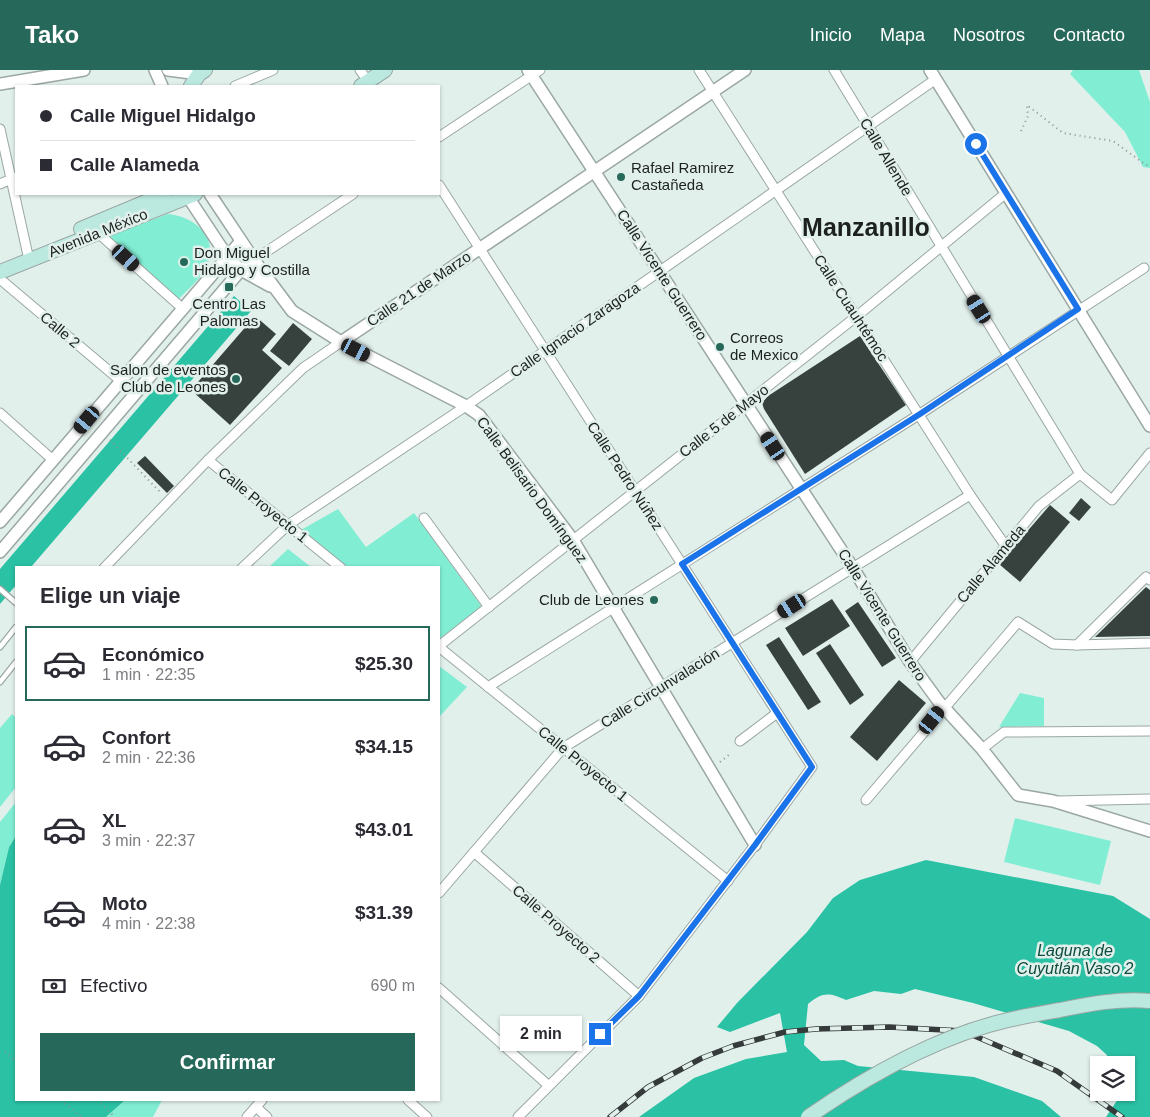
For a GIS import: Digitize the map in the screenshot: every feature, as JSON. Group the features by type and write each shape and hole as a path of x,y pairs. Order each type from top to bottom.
{"main road":[{"path":"365,81 385,70"},
{"path":"192,85 202,72"},
{"name":"Avenida México","path":"0,272 28,256 163,195"},
{"name":"Avenida México","path":"0,262 28,256 98,233 192,195"},
{"path":"808,1117 844,1092 934,1045 962,1034 1006,1020 1076,1007 1132,999 1150,1001"}],"street":[{"path":"0,84 45,73 84,70"},
{"path":"155,70 162,85"},
{"path":"168,70 202,72"},
{"path":"236,85 274,70"},
{"name":"Calle Cuauhtémoc","path":"699,70 970,495 1005,545"},
{"name":"Calle 21 de Marzo","path":"106,566 208,460 303,368 745,70"},
{"name":"Calle Allende","path":"834,70 1080,474 1112,500 1150,453"},
{"path":"440,136 533,72"},
{"name":"Calle Vicente Guerrero","path":"533,72 594,171 853,568 910,662 943,707 982,748 1018,795 1053,801 1150,831"},
{"path":"933,75 1150,426"},
{"name":"Calle Ignacio Zaragoza","path":"244,566 288,525 466,406 868,127 933,75"},
{"path":"0,129 13,179 0,184"},
{"name":"Calle Pedro Núñez","path":"440,187 812,767 755,845"},
{"name":"Calle 5 de Mayo","path":"440,646 746,404 1006,194"},
{"path":"16,195 28,256"},
{"path":"192,195 227,256 241,270 274,288"},
{"name":"Calle Belisario Domínguez","path":"211,195 240,241 292,311 341,342 466,406 479,415 573,540 755,845"},
{"path":"0,552 241,270 352,195"},
{"path":"98,233 182,308"},
{"path":"0,522 240,241"},
{"path":"488,687 920,414 1078,309 1144,268"},
{"name":"Calle 2","path":"0,279 121,381"},
{"path":"0,413 53,460"},
{"name":"Calle Proyecto 1","path":"208,460 338,566"},
{"name":"Calle Alameda","path":"910,662 1039,506 1080,474"},
{"name":"Calle Circunvalación","path":"440,892 564,748 970,495"},
{"path":"19,500 32,515"},
{"path":"424,518 489,607"},
{"path":"1077,645 1146,577 1150,580"},
{"path":"866,800 943,707 1018,622 1053,644 1150,643"},
{"name":"Calle Proyecto 1","path":"440,648 728,881"},
{"path":"740,741 777,713"},
{"path":"982,748 1004,732 1150,731"},
{"path":"1053,801 1150,799"},
{"path":"518,1117 639,996 755,845"},
{"name":"Calle Proyecto 2","path":"474,852 639,996"},
{"path":"440,989 548,1085"},
{"path":"409,1101 427,1117"},
{"path":"247,1117 259,1104 267,1117"}],"lane":[{"path":"0,589 14,601"},
{"path":"0,646 15,627"},
{"path":"0,682 15,663"}],"path":[{"path":"1021,131 1028,116 1027,105 1063,133 1113,140 1146,165 1150,165"},
{"path":"108,438 169,501"},
{"path":"710,769 730,754"},
{"path":"5,1052 15,1060"},
{"path":"62,1101 81,1117"},
{"path":"98,1101 115,1117"}],"shaded area":[{"path":"1073,70 1139,70 1150,102 1150,168 1143,167 1125,132 1070,74"},
{"path":"168,214 194,223 206,236 209,244 210,253 206,268 179,299 109,236"},
{"path":"338,509 366,547 414,513 482,607 440,638 440,566 344,566 301,530"},
{"path":"288,549 310,566 270,566"},
{"path":"440,667 467,687 440,716"},
{"path":"1020,693 1044,698 1044,726 999,727"},
{"path":"12,714 15,717 15,788 0,807 0,728"},
{"path":"15,803 15,838 9,847 0,885 0,822"},
{"path":"1015,818 1111,841 1100,885 1004,862"},
{"path":"124,1101 161,1101 153,1117 106,1117"}],"water":[{"path":"234,296 251,311 32,566 15,566 15,586 0,604 0,569"},
{"path":"15,838 15,1101 124,1101 106,1117 0,1117 0,885 9,847"},
{"name":"Laguna de Cuyutlán Vaso 2","path":"926,860 1113,896 1150,919 1150,1117 1106,1117 1117,1101 1135,1101 1135,1056 1107,1056 1097,1046 1069,1031 973,1003 915,989 901,994 874,991 846,1000 826,994 817,997 808,1004 804,1045 821,1061 844,1060 858,1066 974,1077 1042,1101 1061,1117 639,1117 694,1078 746,1059 787,1052 780,1013 730,1032 717,1027 737,1003 807,932 833,898 860,880"}],"building":[{"name":"Salon de eventos Club de Leones","path":"255,316 276,334 262,350 282,368 230,425 191,390"},
{"path":"293,323 312,339 289,366 270,351"},
{"path":"860,336 906,405 805,474 762,403 768,396"},
{"path":"145,456 174,486 167,493 137,463"},
{"path":"1081,498 1091,507 1079,521 1069,513"},
{"path":"1050,505 1070,522 1020,582 999,564"},
{"path":"1146,587 1150,590 1150,636 1095,637"},
{"path":"832,599 850,626 803,656 785,628"},
{"path":"858,602 896,658 882,667 845,611"},
{"path":"779,637 821,702 808,710 766,645"},
{"path":"830,644 864,695 850,705 816,653"},
{"path":"899,680 926,703 877,761 850,737"}],"railway":[{"path":"610,1117 648,1087 702,1058 733,1046 785,1032 816,1029 889,1027 963,1031 1057,1071 1122,1117"}],"place":[{"name":"Rafael Ramirez Castañeda","path":"621,177"},
{"name":"Don Miguel Hidalgo y Costilla","path":"184,262"},
{"name":"Centro Las Palomas","path":"229,287"},
{"name":"Correos de Mexico","path":"720,347"},
{"name":"Salon de eventos Club de Leones","path":"236,379"},
{"name":"Club de Leones","path":"654,600"}],"district":[{"name":"Manzanillo","path":"866,227"}],"route":[{"path":"600,1034 639,996 755,845 812,767 682,564 920,414 1078,309 976,144"}]}
